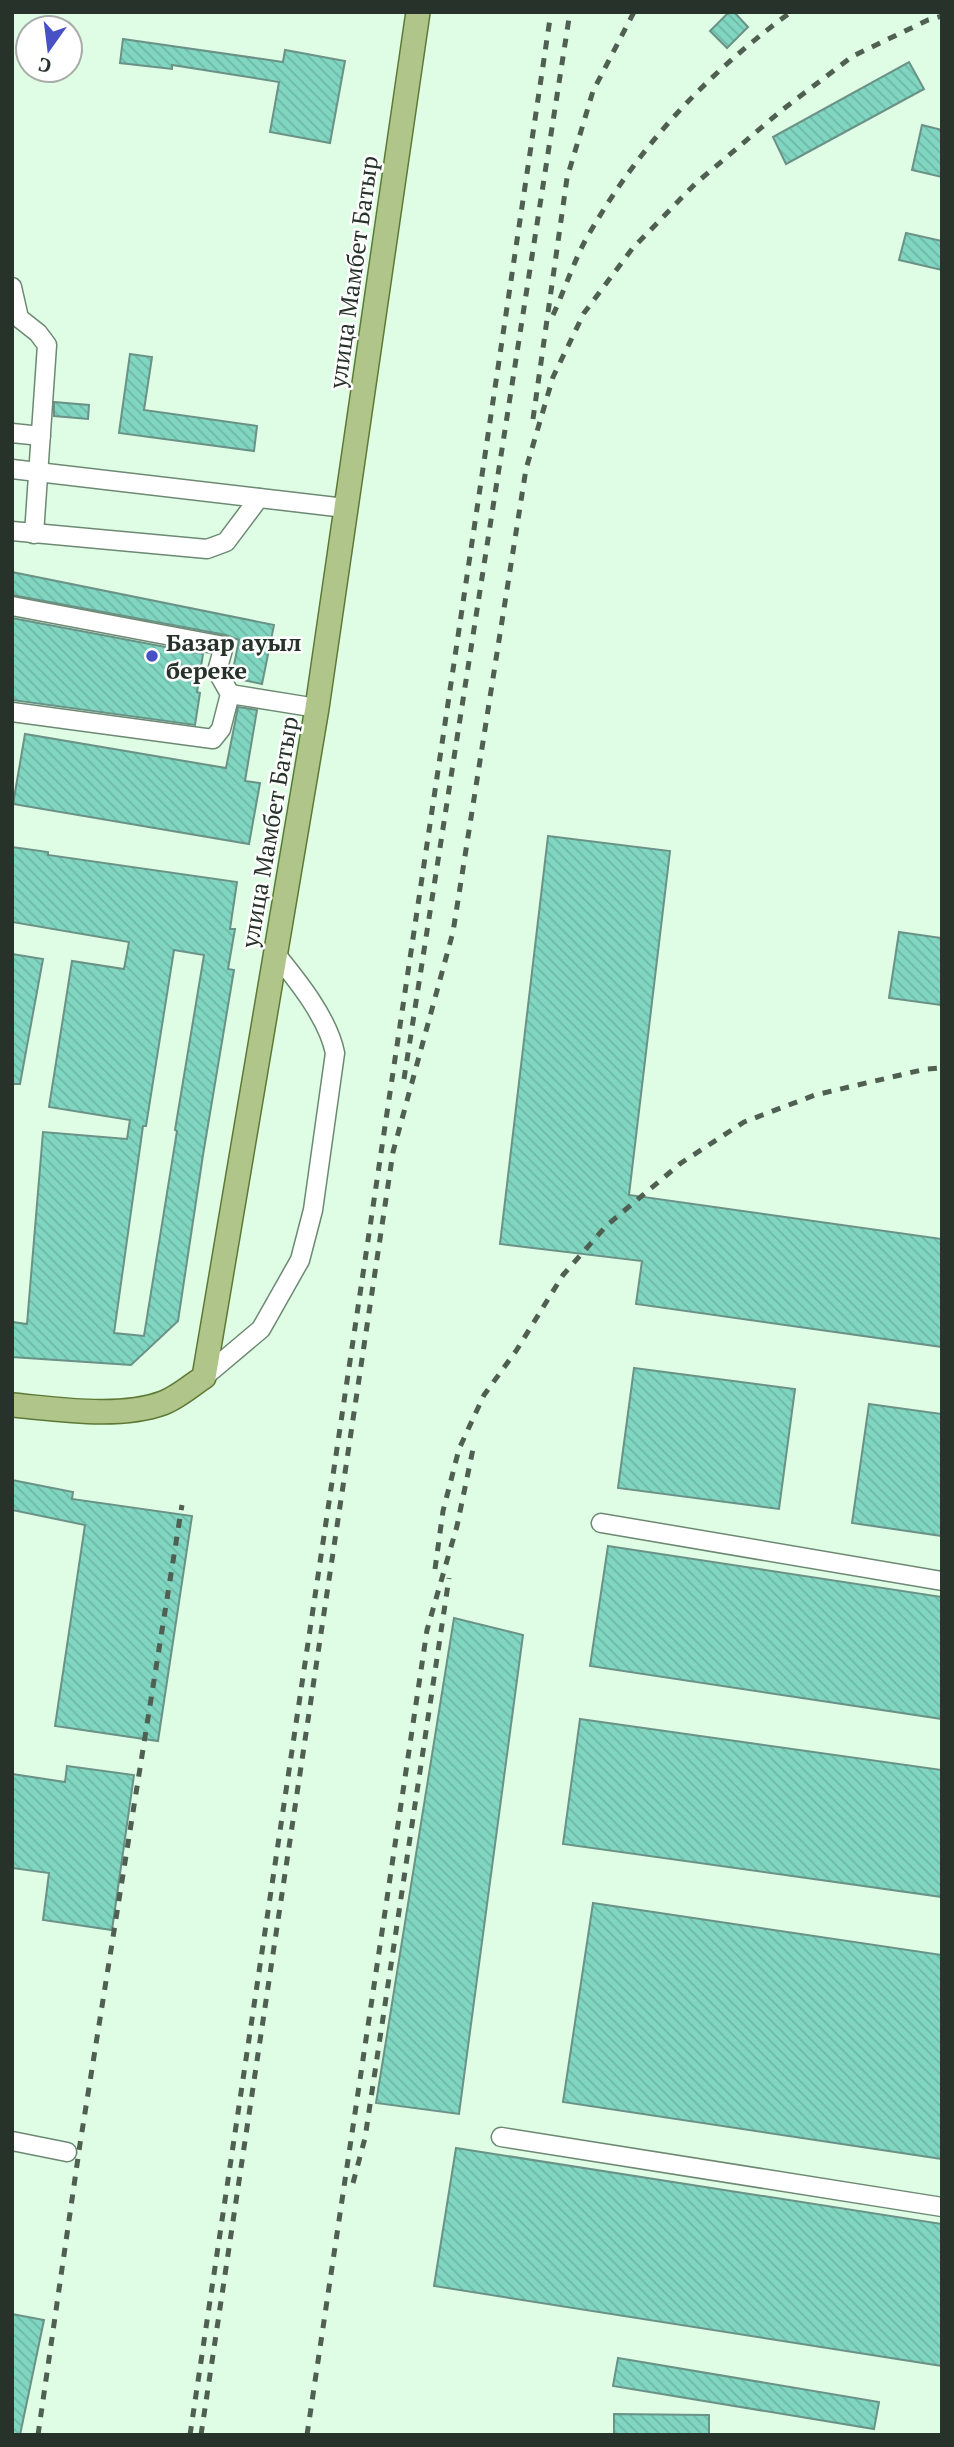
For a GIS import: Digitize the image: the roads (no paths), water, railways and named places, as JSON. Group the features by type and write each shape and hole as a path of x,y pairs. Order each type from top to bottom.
{"main road":[{"name":"улица Мамбет Батыр","path":"204,1377 317,708 418,12"},
{"path":"12,1405 127,1410 164,1403 204,1377"}],"street":[{"path":"12,287 19,318 38,333 47,345 34,534"},
{"path":"12,433 41,436"},
{"path":"12,469 345,508"},
{"path":"12,531 207,549 226,542 259,498"},
{"path":"12,606 224,646 217,671 230,694 221,729 212,739 12,712"},
{"path":"230,694 317,708"},
{"path":"204,1377 261,1329 300,1260 313,1210 335,1053 328,1030 297,981 275,953"},
{"path":"601,1523 942,1581"},
{"path":"501,2137 942,2207"},
{"path":"12,2141 67,2152"}],"railway":[{"path":"190,2435 551,12"},
{"path":"404,1079 570,12"},
{"path":"533,419 567,178 593,91 634,12"},
{"path":"553,315 585,241 605,207 650,144 675,115 730,61 791,12"},
{"path":"201,2435 393,1152 453,932 526,469 553,377 584,313 632,249 695,184 782,110 853,56 942,16"},
{"path":"435,1569 443,1511 459,1449 484,1395 516,1351 563,1275 606,1226 681,1163 744,1122 815,1095 926,1069 942,1068"},
{"path":"307,2435 427,1630 457,1526 473,1449"},
{"path":"38,2435 80,2144 182,1505"},
{"path":"353,2183 365,2138 449,1578"}],"place":[{"name":"Базар ауыл береке","path":"152,656"}]}
